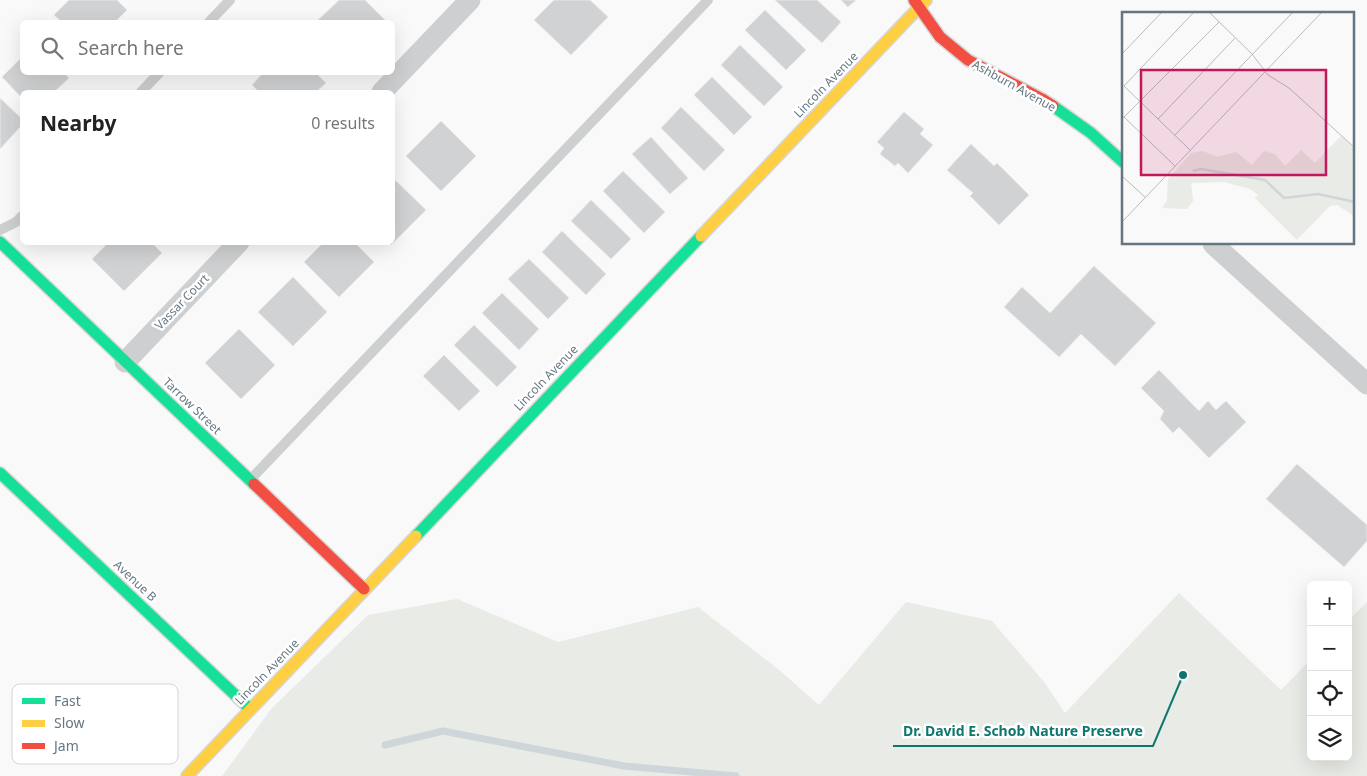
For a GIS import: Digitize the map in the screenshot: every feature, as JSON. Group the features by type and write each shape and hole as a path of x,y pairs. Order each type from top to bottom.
{"street":[{"path":"384,90 470,0"},
{"name":"Ashburn Avenue","path":"920,2 940,37 968,60 1042,99 1091,132 1122,161"},
{"name":"Lincoln Avenue","path":"187,776 920,2"},
{"name":"Tarrow Street","path":"0,242 364,589"},
{"name":"Vassar Court","path":"125,362 236,245"},
{"path":"1214,245 1367,384"},
{"name":"Avenue B","path":"0,473 250,709"}],"lane":[{"path":"210,20 230,0"},
{"path":"250,480 708,0"},
{"path":"143,90 157,75"},
{"path":"0,230 20,218"}],"shaded area":[{"path":"1179,593 1281,690 1307,663 1307,761 1352,761 1352,617 1367,602 1367,776 222,776 272,708 368,615 457,599 558,642 698,607 778,669 819,705 906,602 992,621 1045,683 1065,713"}],"building":[{"path":"69,0 117,0 127,10 117,20 60,20 54,15"},
{"path":"339,0 365,0 385,20 318,20"},
{"path":"554,0 590,0 608,17 571,55 534,20"},
{"path":"775,0 817,0 841,22 822,43"},
{"path":"841,0 856,0 848,7"},
{"path":"765,10 806,50 786,70 745,30"},
{"path":"740,45 783,87 764,106 721,65"},
{"path":"20,59 20,75 66,75 69,78 56,90 20,90 20,96 2,77"},
{"path":"261,75 318,75 326,83 318,90 257,90 252,85"},
{"path":"712,77 752,117 734,135 694,95"},
{"path":"0,98 20,117 20,127 0,149"},
{"path":"681,107 725,150 704,171 661,128"},
{"path":"904,112 924,129 920,134 933,145 908,173 898,163 895,166 880,154 884,148 877,142"},
{"path":"441,121 476,156 441,191 406,156"},
{"path":"651,137 688,178 670,194 632,154"},
{"path":"971,144 994,166 997,163 1029,195 999,225 970,196 973,193 947,170"},
{"path":"623,171 665,212 644,233 603,191"},
{"path":"395,180 426,210 395,241"},
{"path":"591,200 631,239 611,259 571,221"},
{"path":"562,231 606,274 586,295 542,252"},
{"path":"106,245 154,245 162,253 124,291 92,259"},
{"path":"321,245 357,245 374,262 339,297 304,262"},
{"path":"529,259 569,298 548,319 508,279"},
{"path":"1094,266 1156,323 1115,366 1081,334 1059,357 1004,307 1022,287 1050,313"},
{"path":"293,277 327,312 293,346 258,312"},
{"path":"502,293 539,329 519,350 482,313"},
{"path":"474,325 517,367 497,387 454,345"},
{"path":"239,329 275,365 241,399 205,363"},
{"path":"444,355 480,391 459,411 423,376"},
{"path":"1159,370 1199,411 1208,401 1216,410 1226,401 1246,422 1209,458 1179,427 1173,433 1160,419 1164,411 1141,388"},
{"path":"1297,464 1367,525 1367,541 1344,567 1266,499"}],"waterway":[{"path":"385,745 443,731 624,766 736,776"}],"traffic: fast":[{"path":"1053,106 1091,133 1122,161"},
{"path":"416,536 701,236"},
{"path":"0,242 254,484"},
{"path":"0,473 250,709"}],"traffic: slow":[{"path":"701,236 926,0"},
{"path":"187,776 416,536"}],"traffic: jam":[{"path":"914,0 940,37 968,60 1053,106"},
{"path":"254,484 364,589"}],"place":[{"name":"Dr. David E. Schob Nature Preserve","path":"1183,675"}]}
